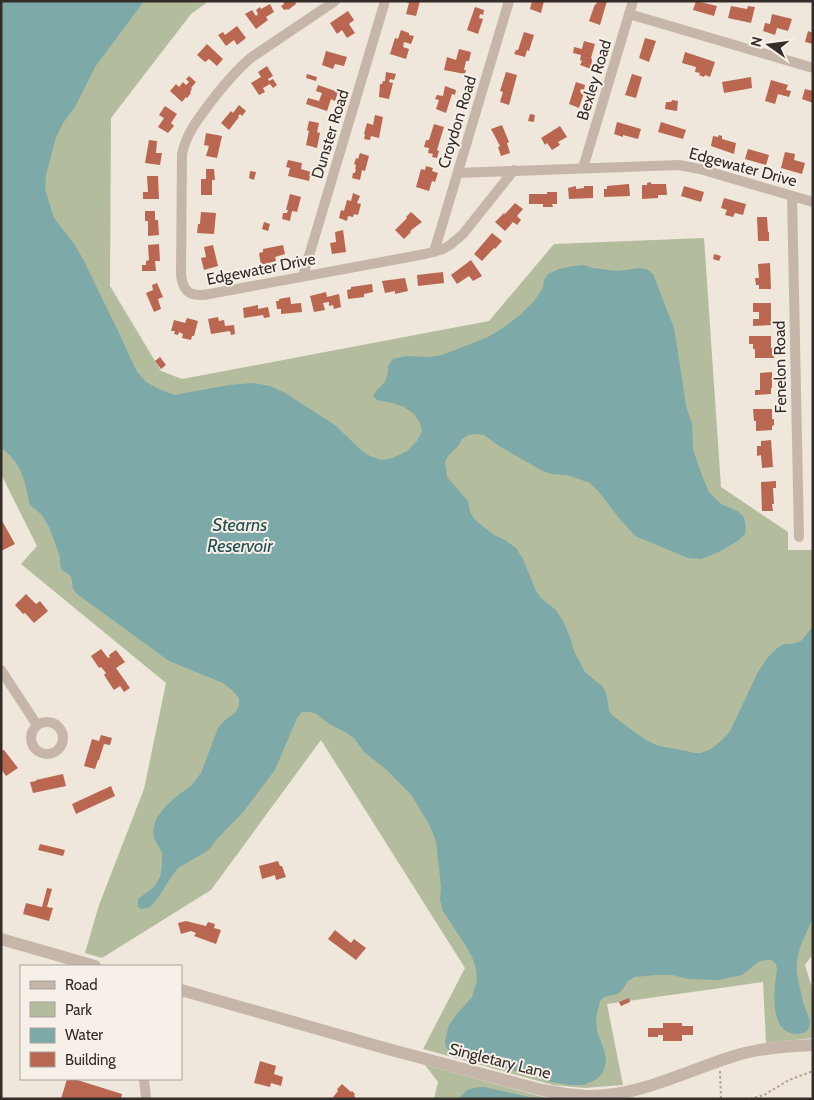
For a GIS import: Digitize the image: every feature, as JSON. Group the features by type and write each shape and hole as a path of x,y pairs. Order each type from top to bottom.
{"street":[{"name":"Edgewater Drive","path":"335,1 243,64 226,82 193,127 186,140 182,154 181,276 187,291 204,295 434,252 450,245 463,234 514,170"},
{"name":"Dunster Road","path":"303,276 385,1"},
{"name":"Croydon Road","path":"434,252 509,1"},
{"name":"Bexley Road","path":"583,168 633,1"},
{"path":"629,14 813,68"},
{"name":"Edgewater Drive","path":"458,173 679,164 813,202"},
{"name":"Fenelon Road","path":"792,196 799,537"},
{"path":"1,670 37,725"},
{"path":"1,939 92,965"},
{"name":"Singletary Lane","path":"182,990 398,1052 542,1090 588,1096 633,1090 734,1056 760,1050 813,1045"},
{"path":"144,1080 146,1099"}],"path":[{"path":"720,1061 721,1099"},
{"path":"750,1099 764,1095 789,1080 813,1071"}],"green space":[{"name":"Stearns Reservoir","path":"1,1 209,1 191,14 111,118 110,286 161,371 182,379 489,321 554,244 704,238 721,487 788,532 788,550 813,550 813,954 805,965 813,991 813,1038 766,1043 763,982 607,1004 623,1085 585,1088 553,1085 423,1049 465,968 321,740 211,890 102,958 85,953 99,905 144,789 166,683 21,564 37,546 1,474"},
{"path":"425,1065 550,1099 434,1099 438,1082"}],"water":[{"name":"Stearns Reservoir","path":"1,1 144,1 95,67 75,107 63,123 56,137 46,175 45,189 54,218 75,245 84,261 136,370 146,382 159,389 174,395 229,385 254,383 270,386 285,393 335,425 362,451 370,456 381,460 393,458 407,451 417,441 422,431 420,423 414,414 404,407 377,400 373,396 385,382 388,366 393,359 406,356 430,357 442,355 488,337 520,315 534,301 543,288 544,280 548,274 559,269 584,265 618,271 639,268 647,269 653,274 674,328 686,406 692,424 693,450 709,492 721,504 737,511 743,516 746,526 745,534 739,540 701,559 688,558 635,536 590,483 567,475 551,474 541,470 499,446 484,435 469,435 462,439 445,462 447,477 468,501 470,512 475,520 494,535 516,548 523,559 536,591 541,598 556,610 563,621 574,651 585,672 603,687 607,696 609,711 646,740 659,746 694,753 701,753 711,749 730,731 758,672 768,657 784,644 801,641 813,626 813,917 802,944 797,965 797,975 803,1002 810,1021 806,1032 797,1034 788,1032 781,1027 777,1018 774,998 776,964 771,960 766,960 758,962 742,975 718,980 689,979 672,975 635,977 628,981 618,994 604,997 600,1001 596,1018 597,1031 605,1053 606,1062 603,1072 597,1079 584,1085 552,1082 454,1055 447,1049 445,1043 446,1036 449,1025 472,997 477,981 476,969 466,946 443,911 440,900 441,886 436,842 430,826 412,796 388,771 363,751 354,738 315,713 302,712 297,718 275,770 244,811 209,850 178,868 150,907 142,909 138,907 138,899 154,887 160,877 162,853 154,838 153,830 156,819 164,808 191,786 201,773 218,728 235,713 239,706 239,698 223,683 169,661 77,594 73,589 70,575 62,570 60,557 49,527 42,515 30,505 22,473 14,460 1,448"},
{"path":"484,1087 539,1099 459,1099 470,1089"}],"building":[{"path":"283,1 295,1 296,4 288,10 284,10 281,6 284,4"},
{"path":"403,1 420,1 416,16 406,14 409,3"},
{"path":"532,1 544,1 541,13 530,9"},
{"path":"597,1 607,1 600,25 589,21"},
{"path":"696,1 717,6 714,16 693,10"},
{"path":"270,4 274,12 266,17 268,20 256,29 245,14 252,10 256,16 258,14 256,10"},
{"path":"731,6 747,9 748,6 755,7 751,23 728,18"},
{"path":"475,7 484,10 483,15 480,14 479,18 483,19 478,34 467,30"},
{"path":"348,11 354,20 349,24 355,33 347,38 342,30 337,34 330,23"},
{"path":"772,14 792,19 788,31 777,28 775,35 763,31 765,23 770,24"},
{"path":"237,26 246,38 237,45 234,40 226,46 218,35 223,32 225,35"},
{"path":"401,30 414,36 411,44 404,42 403,47 409,49 406,59 390,54 395,38 398,39"},
{"path":"808,31 813,33 813,44 805,42"},
{"path":"524,32 534,35 525,57 514,54 518,50"},
{"path":"645,38 656,41 649,62 639,58"},
{"path":"584,41 595,44 591,58 591,69 580,65 582,61 580,60 581,55 573,53 574,47 582,49"},
{"path":"207,44 223,59 217,66 209,59 205,62 197,55"},
{"path":"459,49 471,52 469,61 466,61 465,74 444,70 447,57 456,60"},
{"path":"326,51 347,57 344,66 335,64 333,69 322,65"},
{"path":"685,52 715,62 710,77 699,75 700,73 695,72 696,67 682,63"},
{"path":"267,66 273,76 268,79 269,81 273,79 277,85 273,88 270,84 263,88 265,92 259,95 251,83 261,77 258,72"},
{"path":"386,72 396,74 394,80 390,79 389,82 393,83 389,99 379,97 380,84 385,81"},
{"path":"506,72 517,75 509,105 500,102 503,92 500,91"},
{"path":"307,74 317,77 316,81 306,78"},
{"path":"632,74 642,77 636,98 625,95"},
{"path":"189,76 196,82 191,88 191,93 182,102 170,91 176,84 179,87 183,82 186,85 189,82 186,79"},
{"path":"751,77 752,88 724,93 722,82"},
{"path":"771,80 788,85 786,90 791,91 789,97 778,94 775,104 765,101"},
{"path":"576,82 585,85 584,90 581,89 580,92 584,93 579,108 569,104"},
{"path":"318,85 338,92 335,101 331,99 327,111 306,104 308,98 319,101 322,93 316,91"},
{"path":"445,86 456,90 455,95 452,94 446,113 436,109 439,100 435,99 437,95 443,96"},
{"path":"805,89 813,91 813,103 802,99"},
{"path":"672,100 678,101 677,111 665,109 666,102 671,102"},
{"path":"239,105 246,111 242,116 240,114 238,116 229,130 221,123"},
{"path":"165,106 177,114 171,123 174,126 168,133 158,127 164,118 159,115"},
{"path":"530,114 535,115 534,122 528,121"},
{"path":"375,115 383,117 379,138 371,136 370,140 364,139 367,123 373,125"},
{"path":"309,121 319,123 317,132 320,133 317,148 306,145"},
{"path":"617,122 641,129 638,139 614,134"},
{"path":"661,122 686,130 683,139 658,132"},
{"path":"434,124 444,127 437,150 439,151 437,158 432,157 433,154 428,153 429,148 424,147 426,140 429,140"},
{"path":"502,125 509,142 507,143 510,153 501,156 498,147 500,146 491,129"},
{"path":"560,126 567,137 558,142 560,145 552,150 547,143 545,145 541,138"},
{"path":"206,133 222,136 217,158 206,156 209,146 204,145"},
{"path":"719,135 722,136 722,139 736,143 734,154 711,146 713,136 718,137"},
{"path":"149,140 157,141 156,153 162,153 160,165 145,163"},
{"path":"748,149 769,155 766,165 745,159"},
{"path":"785,152 795,154 794,160 805,163 802,174 781,168"},
{"path":"360,153 369,156 365,171 362,170 360,180 352,178 356,169 354,164"},
{"path":"288,160 302,163 301,169 311,172 309,181 288,176 290,168 286,167"},
{"path":"426,166 433,168 432,171 438,173 435,182 432,181 429,191 416,187 421,169 425,170"},
{"path":"206,169 214,169 215,180 212,180 212,195 201,195 201,179 206,179"},
{"path":"250,171 256,172 254,180 249,178"},
{"path":"147,176 158,176 159,199 143,199 143,192 148,192"},
{"path":"651,182 651,184 666,184 667,195 658,195 658,198 642,199 642,185 647,185 647,183"},
{"path":"629,184 630,196 604,197 604,189 607,189 607,186"},
{"path":"576,186 576,189 584,188 584,186 593,186 593,198 569,199 568,188"},
{"path":"684,186 704,192 701,202 681,196"},
{"path":"547,192 557,192 557,204 552,204 553,207 543,207 543,204 529,204 529,194 547,194"},
{"path":"353,193 360,196 357,203 361,204 358,215 348,216 347,221 339,218 341,210 344,211 347,200 351,201"},
{"path":"290,194 301,197 297,212 292,211 290,221 282,219 283,213 287,213 288,210 286,210"},
{"path":"724,198 746,204 743,215 735,213 733,217 725,215 727,210 721,208"},
{"path":"515,203 523,209 517,216 521,220 517,225 513,222 505,231 495,222"},
{"path":"145,211 155,211 159,235 148,236 148,221 145,221"},
{"path":"201,212 216,213 214,234 197,233"},
{"path":"411,212 422,222 410,231 404,239 395,230"},
{"path":"757,217 767,217 769,241 758,241"},
{"path":"264,222 270,224 268,231 262,229"},
{"path":"343,230 346,252 332,254 330,243 336,242 335,232"},
{"path":"492,233 502,241 482,261 474,254"},
{"path":"159,244 160,261 155,261 156,271 142,271 142,265 146,265 146,261 149,260 148,245"},
{"path":"213,245 218,266 204,270 201,258 206,257 204,247"},
{"path":"283,245 285,254 275,257 276,261 261,265 259,253 263,252 263,249"},
{"path":"714,254 721,256 719,261 713,259"},
{"path":"471,260 482,276 473,281 469,276 457,284 451,275"},
{"path":"770,263 771,289 759,289 755,278 759,278 758,264"},
{"path":"443,272 444,283 418,286 417,275"},
{"path":"405,278 408,291 395,294 395,291 385,293 382,281"},
{"path":"157,283 163,297 158,299 161,309 154,312 146,293 153,290 152,285"},
{"path":"372,284 373,292 364,294 364,297 348,299 347,290 351,289 351,287"},
{"path":"326,292 327,297 339,294 341,307 334,309 333,305 329,306 329,302 323,303 325,310 314,312 310,296"},
{"path":"290,297 291,304 301,303 302,312 281,314 281,309 277,309 276,301"},
{"path":"753,303 771,303 771,325 753,326 753,319 759,319 759,312 753,312"},
{"path":"258,305 258,309 268,307 270,317 264,318 263,315 244,318 243,308"},
{"path":"218,317 219,321 224,320 225,326 234,325 235,334 231,335 230,331 211,334 208,319"},
{"path":"187,318 198,321 191,340 182,338 183,334 179,332 178,335 174,334 175,331 171,331 174,320 185,323"},
{"path":"749,336 771,336 771,348 774,348 774,358 755,358 755,349 753,349 753,344 749,344"},
{"path":"160,357 166,365 161,369 155,361"},
{"path":"772,372 771,394 755,395 755,390 760,390 760,373"},
{"path":"753,409 772,409 774,425 772,430 756,431"},
{"path":"771,440 773,467 762,468 761,455 757,456 757,446 761,446 761,441"},
{"path":"776,481 776,488 773,488 773,511 762,511 761,482"},
{"path":"1,519 15,544 1,551"},
{"path":"26,594 36,604 40,601 48,611 34,623 15,605"},
{"path":"101,649 108,658 116,650 125,662 116,668 130,688 124,692 120,686 114,690 104,675 106,673 101,667 99,668 91,656"},
{"path":"101,735 112,738 110,745 104,744 95,769 84,766 92,739 99,741"},
{"path":"4,750 18,768 6,776 1,769 1,751"},
{"path":"63,774 66,786 33,793 30,782"},
{"path":"111,786 115,796 76,814 72,804"},
{"path":"40,844 65,850 63,856 38,850"},
{"path":"278,861 286,877 276,880 275,875 262,879 259,866"},
{"path":"47,888 52,889 47,907 53,908 49,921 23,914 26,903 42,907"},
{"path":"186,921 206,926 208,922 215,924 214,928 221,930 216,944 194,936 196,933 191,931 181,934 178,923"},
{"path":"335,930 351,943 354,939 366,948 356,960 328,939"},
{"path":"629,998 630,1002 621,1006 619,1002"},
{"path":"663,1023 682,1023 682,1026 693,1026 693,1035 682,1035 682,1041 663,1041 663,1035 648,1037 648,1028 663,1028"},
{"path":"260,1061 276,1066 274,1074 283,1077 281,1086 271,1083 270,1087 254,1083"},
{"path":"67,1080 77,1080 122,1094 121,1099 61,1099"},
{"path":"342,1084 355,1094 354,1096 357,1099 335,1099 333,1097"}]}
